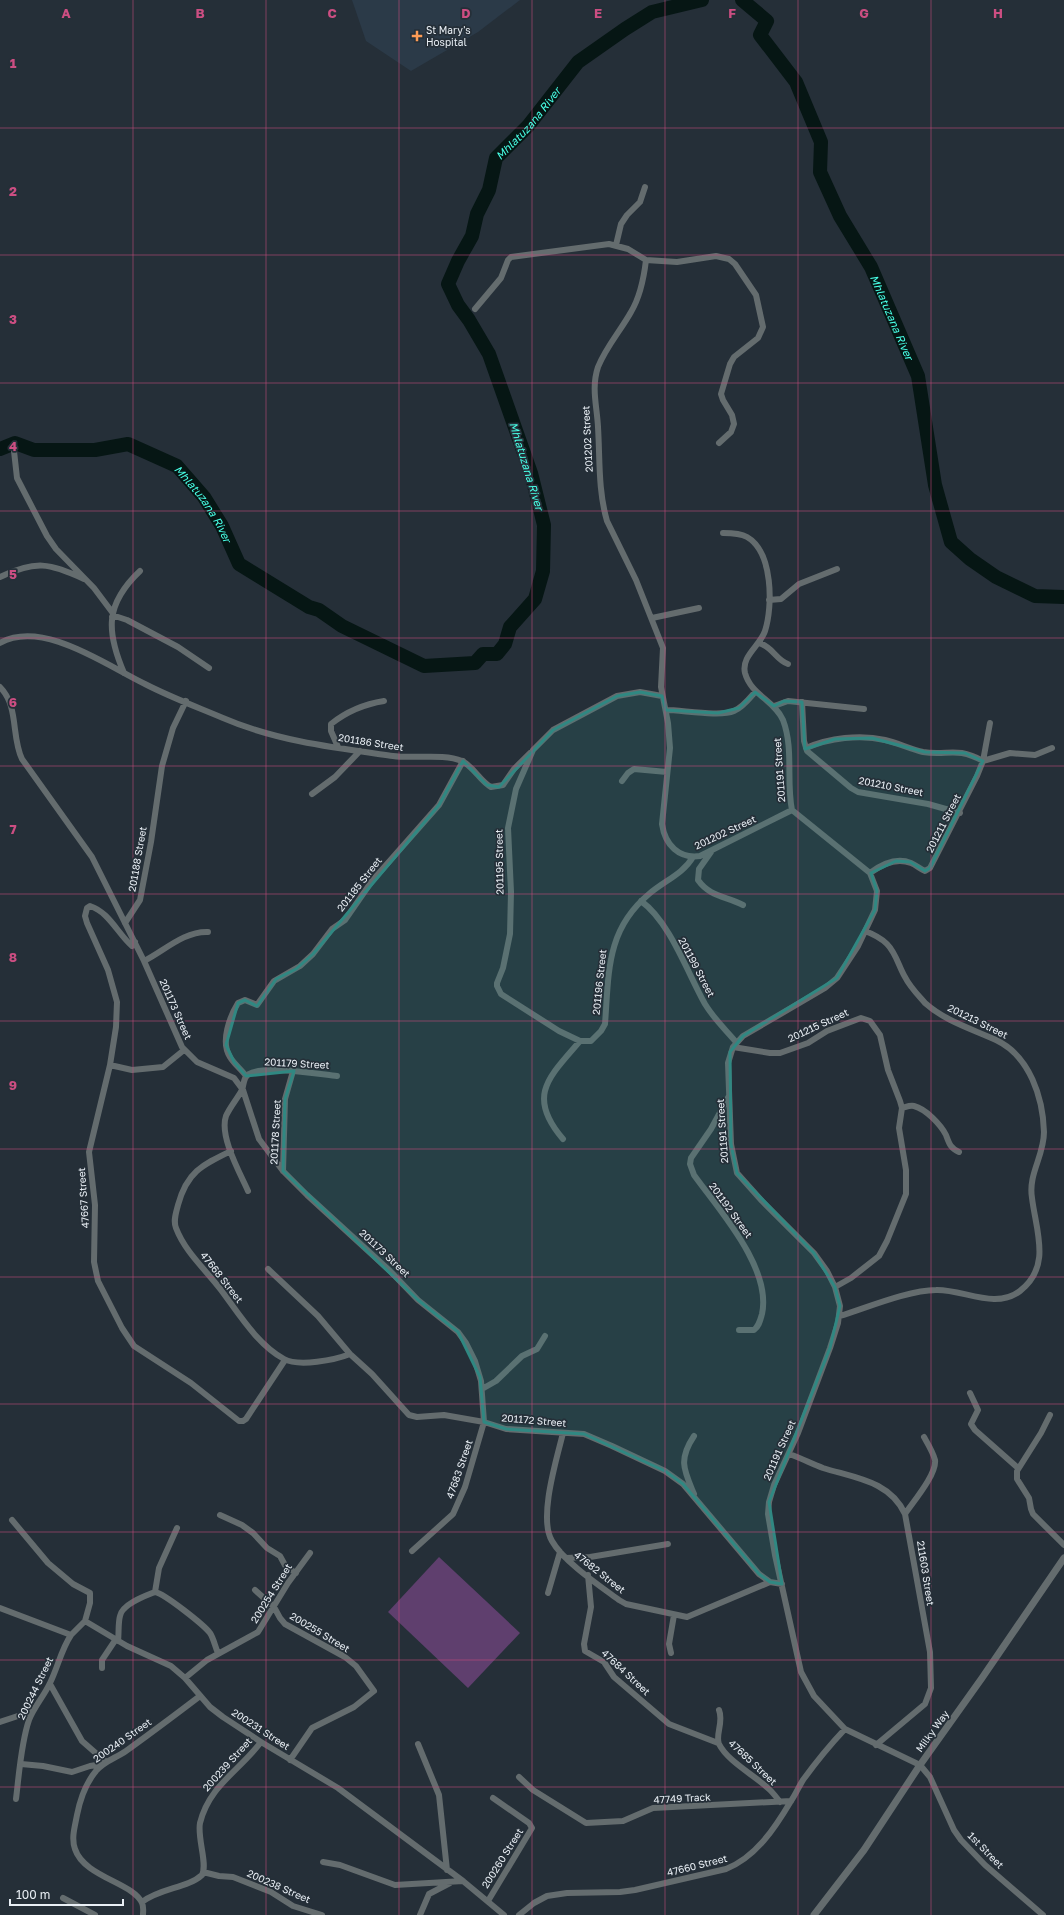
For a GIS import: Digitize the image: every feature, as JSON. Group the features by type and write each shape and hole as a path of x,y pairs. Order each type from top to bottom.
{"street":[{"path":"616,245 621,224 627,215 640,202 645,187"},
{"path":"475,309 501,278 508,260 511,257 599,244 616,245 628,249 646,260 677,262 716,256 729,259 735,264 756,295 762,321 762,331 760,335 734,357 728,368 721,394 732,415 734,424 731,432 719,443"},
{"name":"201202 Street","path":"646,260 638,299 599,366 594,392 599,429 600,490 604,511 607,521 636,580 663,648 662,696 666,710 670,748 662,824 663,832 671,847 677,852 693,857 712,851 792,810"},
{"path":"14,451 17,478 40,525 56,549 86,580 112,615 126,620 178,647 209,668"},
{"name":"201191 Street","path":"723,533 747,537 758,547 768,572 769,600 766,629 759,643 749,654 745,664 745,674 755,692 774,706 782,718 787,737 792,810 870,874"},
{"path":"0,577 29,566 39,565 60,569 86,580"},
{"path":"769,600 781,599 799,584 837,569"},
{"path":"124,673 113,638 112,615 117,598 129,581 140,571"},
{"path":"652,618 699,608"},
{"name":"201186 Street","path":"0,643 18,637 50,640 74,647 146,685 231,721 271,734 360,751 401,757 437,757 462,761"},
{"path":"759,643 770,648 781,661 788,664"},
{"name":"201173 Street","path":"0,687 5,692 13,710 16,741 22,759 92,857 135,942 184,1050 197,1062 234,1078 243,1088 259,1139 283,1172 390,1271 418,1300 458,1332 466,1343 475,1361 482,1389 484,1422"},
{"name":"201195 Street","path":"580,1041 559,1031 506,999 501,994 497,986 503,968 510,934 511,892 508,828 516,789 533,750 554,730 618,696 640,692 662,696"},
{"path":"666,710 718,713 732,712 755,692"},
{"name":"201188 Street","path":"125,923 140,900 162,766 168,742 186,701"},
{"path":"338,747 331,731 332,724 356,709 372,703 384,701"},
{"path":"774,706 788,701 864,709"},
{"path":"802,702 806,748 830,740 872,738 925,752 965,753 983,761 1010,753 1035,755 1052,748"},
{"name":"201211 Street","path":"870,874 884,864 896,861 910,862 923,870 929,870 960,813 983,761 990,723"},
{"name":"201210 Street","path":"806,748 814,758 855,791 928,804 960,813"},
{"path":"462,761 487,785 495,788 503,785 514,769 533,750"},
{"path":"312,794 334,777 360,751"},
{"name":"201185 Street","path":"246,1076 229,1056 227,1051 226,1039 238,1003 245,1000 257,1005 274,981 296,969 313,954 332,929 345,920 379,874 439,805 462,761"},
{"path":"622,780 628,773 634,770 667,772"},
{"path":"712,851 699,870 698,880 714,895 733,900 743,905"},
{"name":"201196 Street","path":"580,1041 591,1041 601,1031 605,1024 612,949 630,912 641,901 686,867 693,857"},
{"path":"734,1045 742,1036 832,983 843,972 875,910 877,899 875,885 870,874"},
{"name":"201199 Street","path":"641,901 650,908 664,925 711,1014 734,1045"},
{"name":"47667 Street","path":"135,942 132,946 126,941 102,912 90,906 87,908 85,916 86,923 108,970 117,1002 116,1027 110,1065 89,1152 95,1205 95,1271 103,1292 128,1339 134,1346 192,1383 240,1421 246,1419 285,1360"},
{"name":"201213 Street","path":"840,1316 925,1291 946,1291 996,1299 1009,1298 1022,1290 1034,1274 1041,1248 1031,1197 1032,1175 1041,1152 1044,1138 1042,1110 1036,1086 1019,1058 1007,1045 951,1020 926,1003 906,978 887,943 865,931"},
{"path":"144,961 175,942 190,935 208,932"},
{"name":"201215 Street","path":"734,1045 770,1053 780,1053 808,1043 827,1031 857,1018 866,1018 880,1035 888,1070 902,1108 899,1128 906,1170 904,1201 883,1250 875,1260 851,1278 835,1287"},
{"path":"563,1139 546,1115 543,1101 544,1093 549,1079 580,1041"},
{"name":"201191 Street","path":"734,1045 728,1063 731,1144 737,1173 762,1202 814,1253 827,1271 835,1287 840,1306 840,1316 830,1348 789,1454 774,1485 769,1502 770,1525 804,1681 814,1696 845,1729 920,1765"},
{"path":"110,1065 132,1070 163,1067 184,1050"},
{"name":"201179 Street","path":"246,1076 250,1073 262,1071 294,1071 337,1076"},
{"name":"201178 Street","path":"283,1172 286,1099 294,1071"},
{"path":"246,1076 243,1088 231,1108 225,1122 226,1136 248,1191"},
{"name":"201192 Street","path":"730,1094 711,1129 691,1158 690,1164 694,1175 743,1242 761,1285 763,1298 760,1323 754,1330 739,1330"},
{"path":"902,1108 914,1106 921,1110 941,1128 953,1150 958,1152"},
{"name":"47668 Street","path":"231,1151 209,1162 189,1177 182,1191 175,1216 176,1227 192,1255 221,1289 249,1328 285,1360"},
{"name":"201172 Street","path":"268,1269 318,1316 350,1354 372,1374 409,1415 417,1417 444,1415 484,1422 506,1429 584,1434 654,1465 683,1484 759,1574 770,1582"},
{"path":"482,1389 496,1380 522,1356 536,1348 545,1336"},
{"path":"285,1360 310,1362 336,1359 350,1354"},
{"path":"970,1394 978,1410 971,1424 975,1430 1018,1468"},
{"path":"1050,1415 1039,1438 1018,1468 1017,1479 1030,1498 1030,1509 1033,1514 1064,1545"},
{"name":"47683 Street","path":"412,1551 453,1514 465,1487 484,1422"},
{"name":"47682 Street","path":"563,1433 550,1493 548,1512 549,1536 566,1558 626,1604 674,1615 689,1616 770,1582"},
{"path":"694,1436 686,1449 684,1461 685,1472 696,1499"},
{"path":"906,1514 929,1478 934,1465 934,1459 924,1437"},
{"name":"211603 Street","path":"789,1454 823,1468 878,1484 899,1501 906,1514 930,1652 931,1688 925,1704 876,1745"},
{"path":"220,1515 242,1525 254,1533 267,1548 280,1556 286,1567 296,1573"},
{"path":"0,1608 71,1635 84,1621 91,1598 88,1591 73,1584 48,1563 12,1520"},
{"path":"155,1592 158,1568 177,1528"},
{"path":"566,1558 590,1557 668,1544"},
{"path":"548,1593 560,1552"},
{"name":"200254 Street","path":"185,1678 218,1653 258,1632 310,1553"},
{"name":"Milky Way","path":"814,1915 864,1850 920,1765 982,1678 1064,1558"},
{"name":"47684 Street","path":"588,1576 592,1601 584,1644 585,1651 604,1662 614,1678 669,1724 718,1743"},
{"path":"770,1582 782,1584"},
{"name":"200255 Street","path":"255,1590 274,1607 285,1624 345,1657 356,1666 374,1691 354,1707 312,1728 290,1760"},
{"path":"102,1668 102,1660 117,1640 121,1611 131,1604 155,1592"},
{"path":"155,1592 164,1596 204,1627 211,1635 218,1653"},
{"path":"671,1653 669,1644 674,1615"},
{"name":"200231 Street","path":"84,1621 117,1640 171,1666 185,1678 200,1696 223,1717 290,1760 338,1788 463,1881 504,1915"},
{"name":"200244 Street","path":"16,1799 23,1742 33,1711 50,1684 66,1643 71,1635"},
{"path":"50,1684 82,1741 104,1763"},
{"name":"200240 Street","path":"142,1902 133,1893 82,1862 75,1849 74,1834 82,1795 91,1777 104,1763 126,1751 200,1696"},
{"name":"47685 Street","path":"719,1710 721,1725 718,1743 732,1758 770,1790 780,1802"},
{"path":"0,1722 33,1711"},
{"name":"47660 Street","path":"519,1915 547,1896 566,1893 620,1892 635,1890 731,1867 744,1860 752,1854 772,1830 803,1780 845,1729"},
{"name":"200239 Street","path":"204,1872 199,1839 200,1825 206,1804 216,1788 240,1767 261,1742"},
{"path":"418,1744 439,1795 447,1870"},
{"path":"21,1764 43,1766 72,1772 104,1763"},
{"name":"1st Street","path":"920,1765 930,1777 954,1830 961,1840 985,1865 1043,1915"},
{"name":"47749 Track","path":"519,1776 533,1790 586,1822 623,1821 653,1808 791,1801"},
{"name":"200260 Street","path":"488,1901 532,1828 529,1823 493,1798"},
{"path":"323,1862 340,1865 395,1885 463,1881"},
{"path":"143,1915 142,1902 153,1894 197,1878 204,1872"},
{"name":"200238 Street","path":"204,1872 219,1876 233,1877 271,1892 293,1906 322,1915"},
{"path":"420,1915 429,1894 453,1882"},
{"path":"63,1898 95,1915"}],"highlighted area":[{"path":"640,692 662,696 666,710 718,713 739,708 755,692 774,706 784,701 802,702 805,749 835,739 872,738 925,752 965,753 983,761 930,868 925,871 910,862 896,861 871,873 877,891 875,910 837,978 743,1036 730,1052 731,1144 737,1173 814,1253 835,1287 840,1306 830,1348 769,1502 782,1584 770,1582 759,1574 683,1484 665,1471 584,1434 506,1429 484,1422 480,1377 458,1332 418,1300 283,1171 285,1099 294,1071 246,1076 234,1062 226,1045 238,1003 245,1000 257,1006 276,979 296,969 313,954 439,805 463,761 487,785 499,787 553,730 617,696"}],"shaded area":[{"name":"St Mary's Hospital","path":"352,0 520,0 478,32 411,71 366,41"},
{"path":"439,1557 520,1633 468,1688 388,1612"}],"waterway":[{"name":"Mhlatuzana River","path":"0,449 15,443 34,450 95,450 128,444 177,466 204,497 222,526 239,564 309,607 319,610 342,626 424,666 475,663 483,654 497,654 505,644 510,627 535,599 543,571 544,525 531,473 489,354 469,320 458,305 448,284 458,261 472,236 477,214 489,190 496,158 528,126 578,62 652,12 702,0"},
{"name":"Mhlatuzana River","path":"742,0 767,21 760,35 796,82 821,142 820,172 840,216 871,267 918,376 935,485 951,542 970,559 996,577 1035,596 1064,597"}],"place":[{"name":"St Mary's Hospital","path":"417,36"}]}
